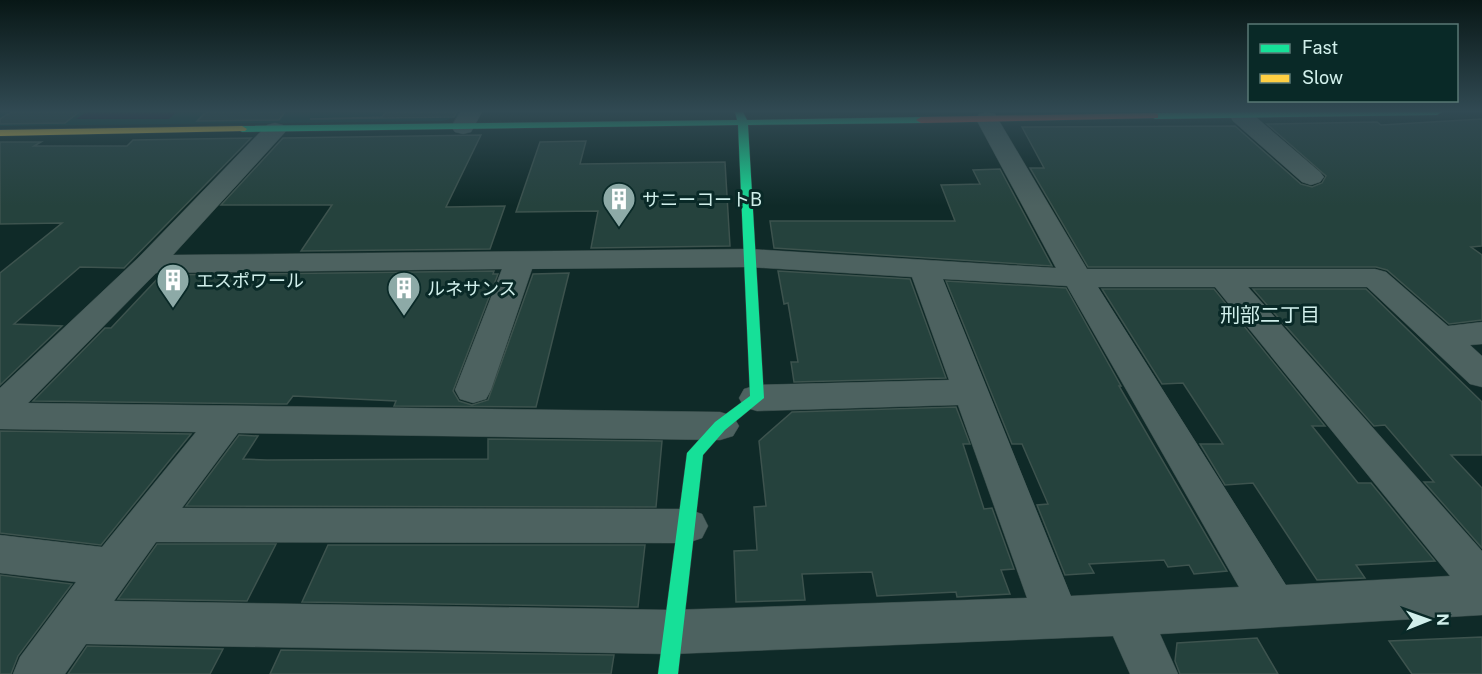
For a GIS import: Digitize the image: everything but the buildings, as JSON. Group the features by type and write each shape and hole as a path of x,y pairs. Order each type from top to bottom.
{"street":[{"path":"0,409 148,264 262,143"},
{"path":"743,143 757,398"},
{"path":"1001,143 1077,278 1275,608"},
{"path":"1273,143 1311,177"},
{"path":"148,264 749,258 1077,278 1375,278 1482,375"},
{"path":"473,390 520,260"},
{"path":"923,267 1057,618"},
{"path":"1224,278 1482,583"},
{"path":"1441,338 1482,333"},
{"path":"670,653 695,453 720,426 757,398 971,392"},
{"path":"0,416 720,426"},
{"path":"37,674 112,567 227,420"},
{"path":"146,525 687,526"},
{"path":"0,554 112,567"},
{"path":"74,621 670,653 1057,618 1482,595"},
{"path":"1127,614 1154,674"}],"traffic: fast":[{"path":"668,674 695,453 720,426 757,398 744,143"}],"place":[{"name":"サニーコートB","path":"619,228"},
{"name":"エスポワール","path":"173,309"},
{"name":"ルネサンス","path":"404,317"}],"district":[{"name":"刑部二丁目","path":"1270,315"}]}
